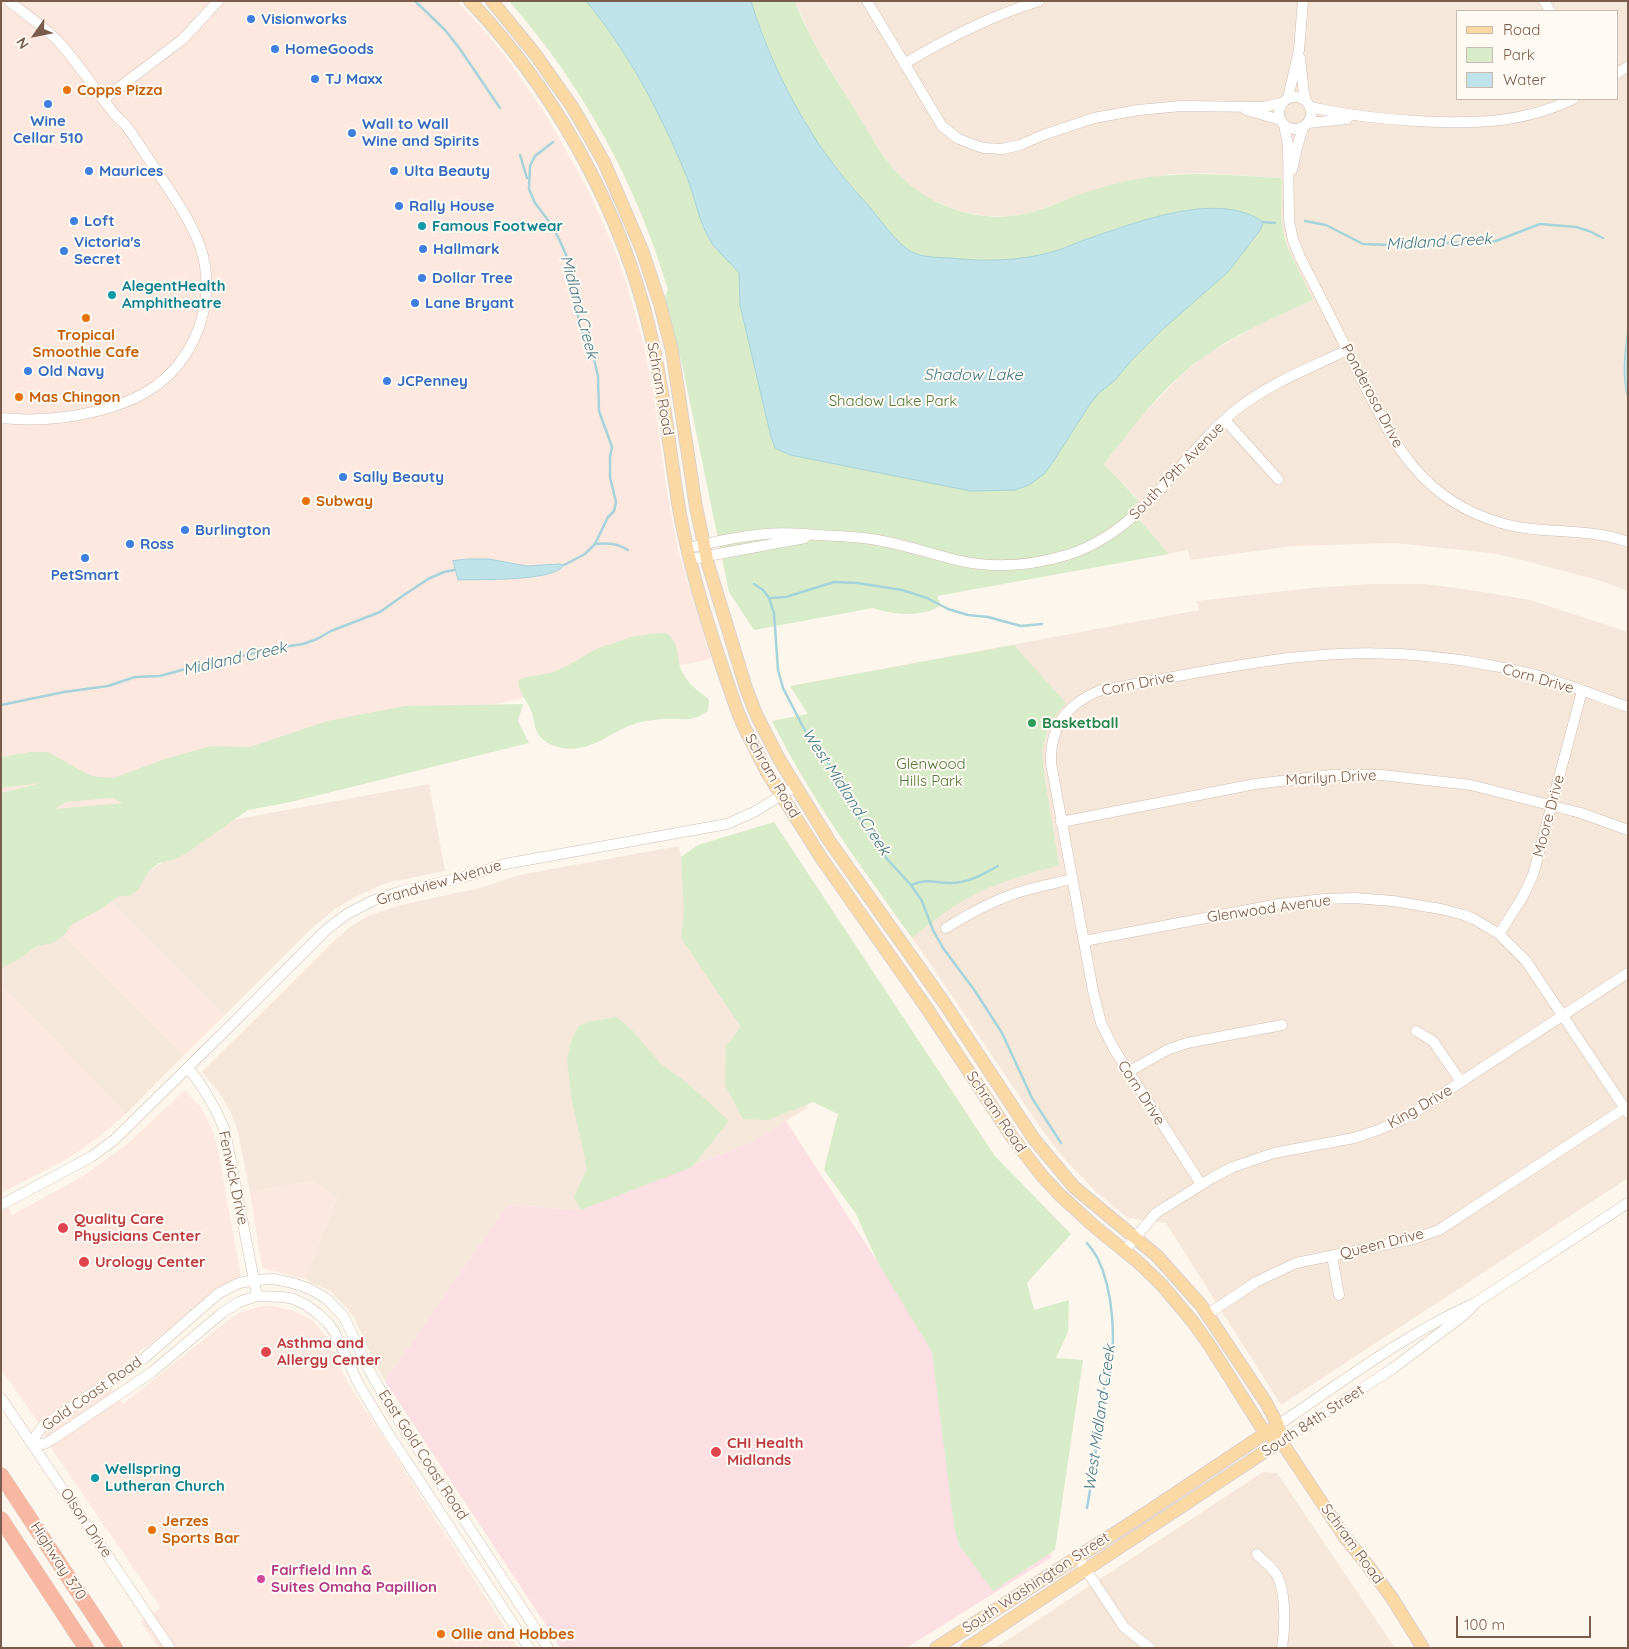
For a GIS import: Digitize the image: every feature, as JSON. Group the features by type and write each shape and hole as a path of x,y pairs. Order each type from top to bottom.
{"highway":[{"name":"Highway 370","path":"1,1475 115,1648"},
{"name":"Highway 370","path":"1,1519 86,1648"}],"main road":[{"name":"Schram Road","path":"470,1 516,56 562,122 591,174 637,284 658,367 680,513 689,553 737,710 755,750 781,796 822,859 928,1010 1012,1137 1043,1177 1060,1195 1161,1284 1193,1322 1210,1346 1265,1433 1281,1441"},
{"name":"Schram Road","path":"492,1 535,54 573,108 604,162 642,250 660,304 672,350 696,507 705,550 746,688 756,714 778,759 830,842 943,1001 1034,1139 1074,1187 1135,1237 1174,1273 1208,1314 1265,1401 1278,1424 1281,1441 1344,1536 1392,1598 1423,1648"},
{"name":"South 84th Street","path":"1137,1518 1278,1424"},
{"name":"South 84th Street","path":"1145,1530 1281,1441"},
{"name":"South Washington Street","path":"936,1648 1137,1518"},
{"name":"South Washington Street","path":"966,1648 1145,1530"}],"street":[{"path":"1,418 35,420 63,418 125,402 151,389 167,376 184,357 195,338 205,306 206,281 203,257 184,214 139,145 126,135 118,125 115,114 67,51 50,33 9,1"},
{"path":"104,100 177,43 218,1"},
{"path":"867,1 942,126 965,142 984,148 1011,148 1075,124 1138,110 1181,106 1264,106 1300,98 1309,104 1368,118"},
{"path":"904,64 971,27 1038,1"},
{"path":"1303,1 1300,50 1304,94 1309,104 1311,115 1306,125"},
{"path":"1,2 32,19"},
{"path":"1282,123 1279,113 1285,101 1300,50"},
{"path":"1235,107 1282,123 1291,129 1331,119 1368,118 1465,124 1492,122 1538,112 1570,100"},
{"name":"Ponderosa Drive","path":"1282,123 1288,145 1289,220 1293,240 1381,417 1402,453 1423,478 1448,498 1475,513 1512,526 1595,533 1628,542"},
{"name":"Ponderosa Drive","path":"1289,188 1298,144 1306,125"},
{"name":"South 79th Avenue","path":"689,553 820,535 853,536 883,540 953,560 989,565 1024,564 1062,556 1098,542 1134,516 1225,420 1248,401 1268,389 1347,350"},
{"path":"1225,420 1278,479"},
{"name":"Corn Drive","path":"1201,1184 1128,1072 1101,1023 1093,991 1051,763 1052,738 1068,709 1088,695 1101,690 1236,665 1298,657 1344,654 1392,654 1442,658 1492,666 1542,677 1628,707"},
{"name":"Moore Drive","path":"1499,934 1522,898 1533,875 1582,691"},
{"name":"Marilyn Drive","path":"1061,822 1255,784 1332,775 1382,775 1455,782 1552,805 1609,822 1628,830"},
{"name":"Grandview Avenue","path":"1,1205 91,1157 114,1140 326,929 346,914 372,901 402,891 464,877 505,864 726,824 754,812 795,787"},
{"path":"946,928 974,911 996,901 1023,891 1072,879"},
{"name":"Glenwood Avenue","path":"1084,941 1279,904 1334,898 1393,901 1441,909 1474,919 1499,934 1526,960 1626,1111"},
{"name":"King Drive","path":"1124,1250 1156,1213 1201,1184 1233,1167 1263,1156 1343,1141 1378,1130 1404,1119 1628,973"},
{"path":"1128,1072 1167,1050 1187,1043 1282,1025"},
{"path":"1416,1031 1433,1041 1461,1082"},
{"name":"Fenwick Drive","path":"188,1068 208,1094 218,1112 225,1131 257,1296"},
{"name":"Queen Drive","path":"1208,1314 1256,1282 1287,1266 1414,1239 1439,1230 1626,1111"},
{"name":"South 84th Street","path":"1278,1424 1388,1351 1458,1310 1475,1303 1628,1203"},
{"path":"1332,1256 1340,1295"},
{"name":"East Gold Coast Road","path":"255,1280 282,1280 310,1289 327,1299 344,1317 368,1368 402,1424 548,1648"},
{"name":"Gold Coast Road","path":"255,1280 239,1284 219,1293 142,1360 43,1426 32,1444 44,1444 53,1439 152,1372 232,1306 257,1296"},
{"name":"East Gold Coast Road","path":"257,1296 294,1299 306,1305 328,1323 335,1333 359,1385 388,1433 529,1648"},
{"name":"South 84th Street","path":"1281,1441 1392,1369 1464,1316 1475,1303"},
{"name":"Olson Drive","path":"1,1398 170,1648"},
{"path":"388,1433 402,1424"},
{"path":"1257,1554 1275,1572 1280,1588 1284,1610 1282,1648"},
{"path":"1078,1556 1124,1626 1150,1648"}],"shaded area":[{"path":"1,1 457,1 508,60 546,115 588,190 614,248 627,285 644,347 678,550 711,659 365,731 1,962"},
{"path":"795,1 1628,1 1628,591 1598,580 1498,554 1395,543 1293,546 1190,560 1188,550 1169,554 1130,509 1139,500 1104,464 1136,422 1179,377 1204,356 1258,325 1313,300 1291,256 1283,232 1281,216 1282,180 1280,178 1205,173 1169,174 1073,197 1024,214 985,216 959,211 934,201 910,186 891,166 867,131 811,37"},
{"path":"1369,584 1426,584 1530,600 1628,632 1628,1178 1281,1405 1166,1223 1128,1218 1096,1192 1067,1162 1042,1130 934,969 846,845 807,784 772,721 808,714 790,686 1199,610 1197,601 1311,588"},
{"path":"429,784 445,871 386,883 357,896 335,909 312,928 225,1015 108,898 226,821"},
{"path":"679,846 695,933 808,1107 755,1141 581,1210 507,1205 385,1381 375,1364 355,1319 345,1306 330,1291 305,1279 337,1198 311,1181 250,1192 238,1132 232,1115 219,1092 202,1072 333,942 350,927 368,916 401,905 480,888 519,875"},
{"path":"108,898 225,1015 184,1055 59,930"},
{"path":"59,930 184,1055 126,1114 1,985 1,967"},
{"path":"1,985 126,1114 67,1159 1,1193"},
{"path":"185,1090 201,1108 213,1131 241,1277 217,1288 157,1339 104,1379 123,1404 241,1312 262,1306 273,1306 294,1311 313,1321 329,1340 345,1378 518,1648 158,1648 141,1622 161,1608 53,1451 37,1421 1,1369 1,1194 12,1215 83,1176 126,1145"},
{"name":"CHI Health Midlands","path":"786,1121 1047,1523 1036,1531 1052,1557 906,1648 561,1648 385,1381 507,1205 581,1210 755,1141"},
{"path":"312,1181 337,1198 305,1279 262,1268 250,1192"},
{"path":"1263,1472 1277,1473 1395,1648 995,1648"}],"green space":[{"name":"Shadow Lake Park","path":"509,1 795,1 807,30 822,57 877,147 892,167 906,181 939,203 977,215 996,217 1036,211 1105,186 1155,176 1208,174 1280,178 1282,180 1281,216 1283,232 1287,246 1313,300 1244,332 1218,347 1190,367 1163,392 1104,464 1139,501 1130,509 1169,554 937,596 941,605 917,614 898,614 873,608 754,630 729,592 682,364 665,297 668,290 640,211 604,137 583,101 536,33"},
{"path":"666,633 674,641 682,672 693,686 709,700 708,711 691,719 661,719 641,722 593,744 573,749 562,748 541,738 519,686 518,682 521,678 551,673 596,649 631,637"},
{"name":"Glenwood Hills Park","path":"1014,645 1066,703 1051,721 1042,752 1059,865 1015,878 982,891 948,910 912,938 820,805 772,721 808,714 790,686"},
{"path":"523,704 518,721 529,743 291,802 248,810 187,853 173,860 159,863 149,871 137,891 129,896 119,896 101,909 73,924 65,934 53,943 37,946 16,961 1,968 1,793 41,783 1,788 1,757 30,752 48,752 91,776 113,778 168,758 211,746 250,747 327,721 405,706","holes":["111,798 123,803 54,809 67,802"]},
{"path":"774,822 995,1156 1071,1234 1027,1283 1034,1310 1069,1300 1068,1332 1056,1358 1083,1360 1055,1550 993,1591 959,1545 954,1526 932,1352 877,1261 856,1214 824,1170 838,1114 813,1102 768,1120 743,1119 725,1085 726,1046 741,1027 681,938 684,912 681,857 698,845"},
{"path":"617,1017 633,1031 660,1063 692,1087 729,1121 692,1167 581,1210 574,1197 587,1169 571,1096 567,1061 571,1041 578,1027 587,1022"}],"water":[{"name":"Shadow Lake","path":"586,1 751,1 763,36 778,70 794,103 816,139 842,175 900,243 910,251 920,255 976,260 1002,260 1040,255 1150,219 1199,209 1223,209 1244,213 1263,222 1261,229 1228,272 1163,329 1115,380 1098,394 1044,474 1029,485 1015,490 971,491 790,455 775,448 771,437 740,305 739,273 713,245 700,218 684,170 653,104 616,40"},
{"path":"1628,328 1628,399 1624,372"},
{"path":"489,559 527,566 564,565 557,570 532,577 458,580 453,561"}],"waterway":[{"path":"415,1 445,30 500,108"},
{"name":"Midland Creek","path":"553,142 535,156 530,166 529,189 535,203 551,224 571,266 575,282 578,316 584,338 594,359 598,376 599,411 612,447 610,477 616,502 614,511 608,517 595,544 585,554 564,565"},
{"path":"520,155 527,178"},
{"name":"Midland Creek","path":"1305,221 1326,225 1363,244 1418,246 1496,241 1540,224 1576,227 1603,238"},
{"name":"Midland Creek","path":"1263,222 1275,223"},
{"name":"West Midland Creek","path":"595,544 612,544 628,550"},
{"name":"Midland Creek","path":"1,705 64,692 108,686 135,677 160,676 229,657 303,644 380,612 428,579 454,570"},
{"path":"769,598 786,597 834,582 857,583 902,590 968,615 988,617 1021,626 1042,624"},
{"name":"West Midland Creek","path":"754,584 763,590 769,598 774,613 778,670 783,688 801,723 812,743 827,761 861,821 887,859 911,885 922,901 933,930 943,948 975,991 1002,1033 1032,1098 1061,1143"},
{"path":"911,885 927,881 957,883 976,878 998,866"},
{"name":"West Midland Creek","path":"1087,1243 1097,1257 1107,1285 1112,1315 1113,1345 1110,1372 1103,1394 1087,1508"}],"place":[{"name":"Visionworks","path":"251,19"},
{"name":"HomeGoods","path":"275,49"},
{"name":"TJ Maxx","path":"315,79"},
{"name":"Copps Pizza","path":"67,90"},
{"name":"Wine Cellar 510","path":"48,104"},
{"name":"Wall to Wall Wine and Spirits","path":"352,133"},
{"name":"Maurices","path":"89,171"},
{"name":"Ulta Beauty","path":"394,171"},
{"name":"Rally House","path":"399,206"},
{"name":"Loft","path":"74,221"},
{"name":"Famous Footwear","path":"422,226"},
{"name":"Hallmark","path":"423,249"},
{"name":"Victoria's Secret","path":"64,251"},
{"name":"Dollar Tree","path":"422,278"},
{"name":"AlegentHealth Amphitheatre","path":"112,295"},
{"name":"Lane Bryant","path":"415,303"},
{"name":"Tropical Smoothie Cafe","path":"86,318"},
{"name":"Old Navy","path":"28,371"},
{"name":"JCPenney","path":"387,381"},
{"name":"Mas Chingon","path":"19,397"},
{"name":"Sally Beauty","path":"343,477"},
{"name":"Subway","path":"306,501"},
{"name":"Burlington","path":"185,530"},
{"name":"Ross","path":"130,544"},
{"name":"PetSmart","path":"85,558"},
{"name":"Basketball","path":"1032,723"},
{"name":"Quality Care Physicians Center","path":"63,1228"},
{"name":"Urology Center","path":"84,1262"},
{"name":"Asthma and Allergy Center","path":"266,1352"},
{"name":"CHI Health Midlands","path":"716,1452"},
{"name":"Wellspring Lutheran Church","path":"95,1478"},
{"name":"Jerzes Sports Bar","path":"152,1530"},
{"name":"Fairfield Inn & Suites Omaha Papillion","path":"261,1579"},
{"name":"Ollie and Hobbes","path":"441,1634"}]}
